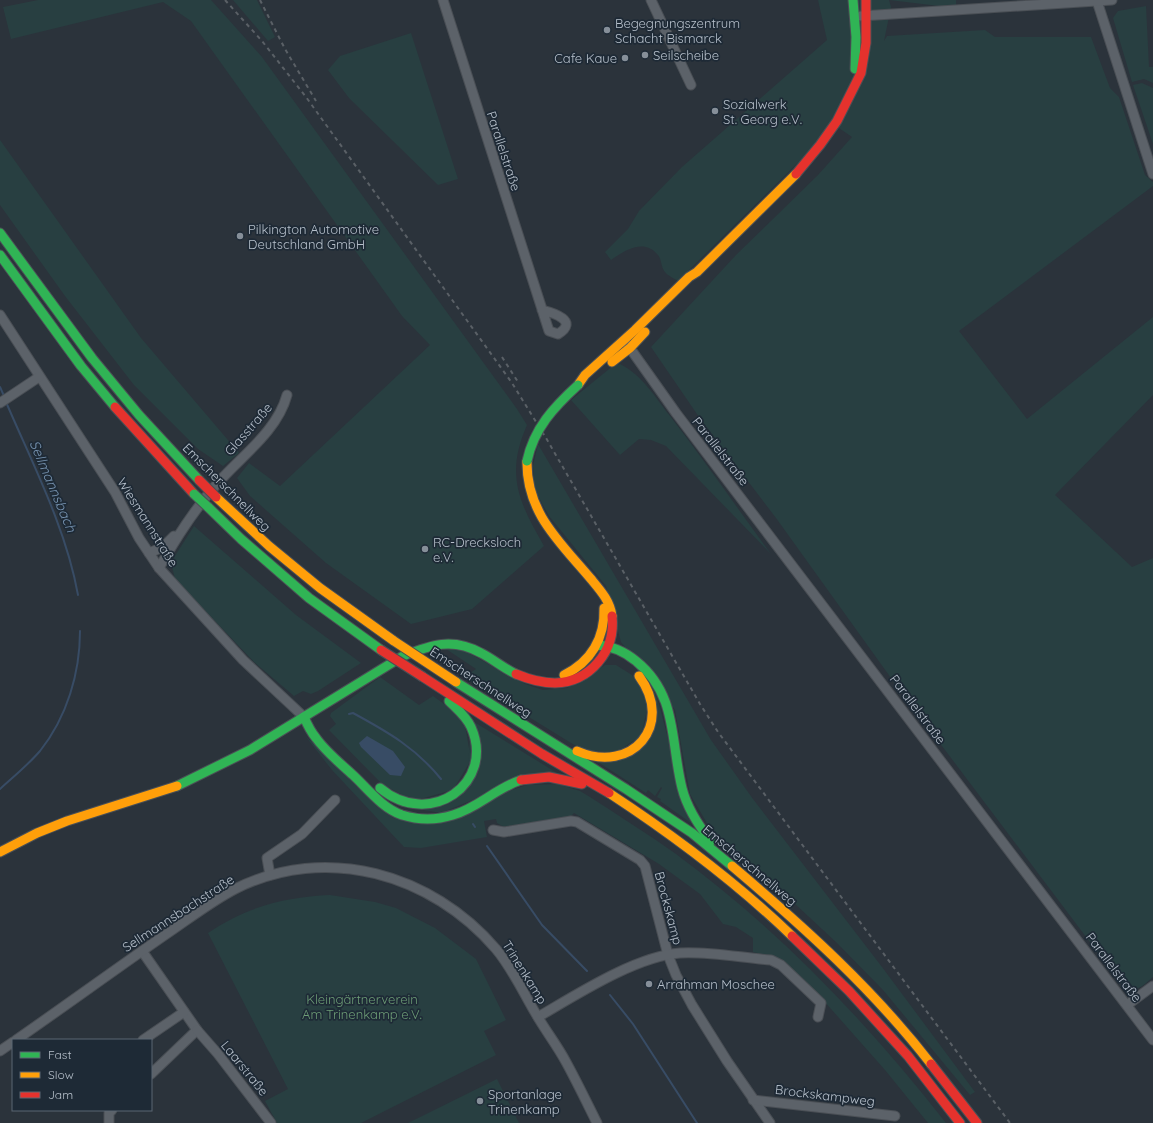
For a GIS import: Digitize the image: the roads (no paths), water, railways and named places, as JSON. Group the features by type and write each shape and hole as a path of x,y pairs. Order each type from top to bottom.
{"main road":[{"path":"851,92 855,67 854,0"},
{"path":"0,852 24,839 63,822 153,795 197,777 239,755 304,717 403,656 421,648 438,643 454,643 470,647 509,670 535,680 559,683 574,679 608,656 613,628 612,612 605,596 544,521 538,510 529,489 527,461 530,446 541,422 558,404 624,346 693,281 697,272 794,176 822,145 833,130 862,70 867,36 866,0"},
{"name":"Emscherschnellweg","path":"0,233 92,358 139,415 199,480 269,546 320,588 394,641 456,682 626,789 692,833 830,952 878,1000 918,1047 977,1123"},
{"name":"Emscherschnellweg","path":"0,255 48,321 113,405 194,494 241,539 309,598 381,650 423,677 441,691 542,754 610,794 703,860 766,911 849,991 908,1056 960,1123"},
{"path":"535,680 552,679 571,672 588,659 597,646 603,630 605,614 602,598 594,583"},
{"path":"597,646 609,645 640,664 660,688 670,712 678,770 686,798 707,837 738,872"},
{"path":"597,646 608,656"},
{"path":"546,739 587,755 599,758 616,757 636,747 649,730 654,708 652,697 645,682 628,667"},
{"path":"350,760 384,792 407,804 432,805 449,798 456,793 472,772 476,755 476,745 471,728 466,719 441,691"},
{"path":"304,717 329,738"},
{"path":"304,717 312,735 368,790 393,811 415,817 433,818 456,815 473,808 499,791 517,782 533,777 553,777 573,780 610,794"}],"street":[{"name":"Parallelstraße","path":"443,0 542,310"},
{"path":"651,0 692,85"},
{"path":"855,16 1112,0"},
{"path":"1097,1 1153,174"},
{"name":"Wiesmannstraße","path":"0,315 39,378 115,492 148,553 159,568 243,660 304,717"},
{"name":"Parallelstraße","path":"624,346 1153,1040"},
{"path":"0,403 39,378"},
{"name":"Glasstraße","path":"159,568 178,533 216,484 276,421 284,408 287,395"},
{"name":"Glasstraße","path":"148,553 163,546 178,533"},
{"path":"270,875 267,858 302,834 335,800"},
{"name":"Brockskamp","path":"493,830 504,832 571,821 577,822 640,860 644,866 668,955"},
{"name":"Trinenkamp","path":"270,875 322,867 359,869 404,882 437,898 467,919 498,951 509,967 566,1062 597,1123"},
{"name":"Sellmannsbachstraße","path":"17,1039 142,951 236,889 270,875"},
{"name":"Laarstraße","path":"142,951 197,1030 218,1054 271,1123"},
{"name":"Brockskamp","path":"538,1017 612,976 668,955 688,953 771,960 781,965 821,1003 818,1017"},
{"name":"Brockskampweg","path":"668,955 676,975 692,1005 753,1100 770,1123"},
{"path":"1127,1005 1153,986"},
{"path":"144,1039 184,1012"},
{"path":"152,1073 197,1030"},
{"path":"0,1051 12,1043"},
{"name":"Brockskampweg","path":"753,1100 895,1116"},
{"path":"109,1123 109,1113 111,1111"}],"water":[{"path":"367,736 393,751 405,767 401,776 390,775 361,747 359,743"}],"waterway":[{"name":"Sellmannsbach","path":"0,387 4,396"},
{"name":"Sellmannsbach","path":"6,402 57,521 73,570 78,595"},
{"name":"Sellmannsbach","path":"0,789 40,751 58,724 70,694 78,663 80,631"},
{"path":"349,714 353,713 401,742 422,758 441,779"},
{"path":"487,846 542,925 587,971"},
{"path":"610,995 633,1024 697,1123"}],"railway":[{"path":"225,0 262,41 306,97 512,383 546,438 700,704 718,732 1010,1123"},
{"path":"260,0 285,49 316,101"},
{"path":"502,357 518,382"}],"place":[{"name":"Begegnungszentrum Schacht Bismarck","path":"607,30"},
{"name":"Seilscheibe","path":"645,55"},
{"name":"Cafe Kaue","path":"625,58"},
{"name":"Sozialwerk St. Georg e.V.","path":"715,111"},
{"name":"Pilkington Automotive Deutschland GmbH","path":"240,236"},
{"name":"RC-Drecksloch e.V.","path":"425,549"},
{"name":"Arrahman Moschee","path":"649,984"},
{"name":"Sportanlage Trinenkamp","path":"480,1101"}],"park label":[{"name":"Kleingärtnerverein Am Trinenkamp e.V.","path":"362,1006"}]}
